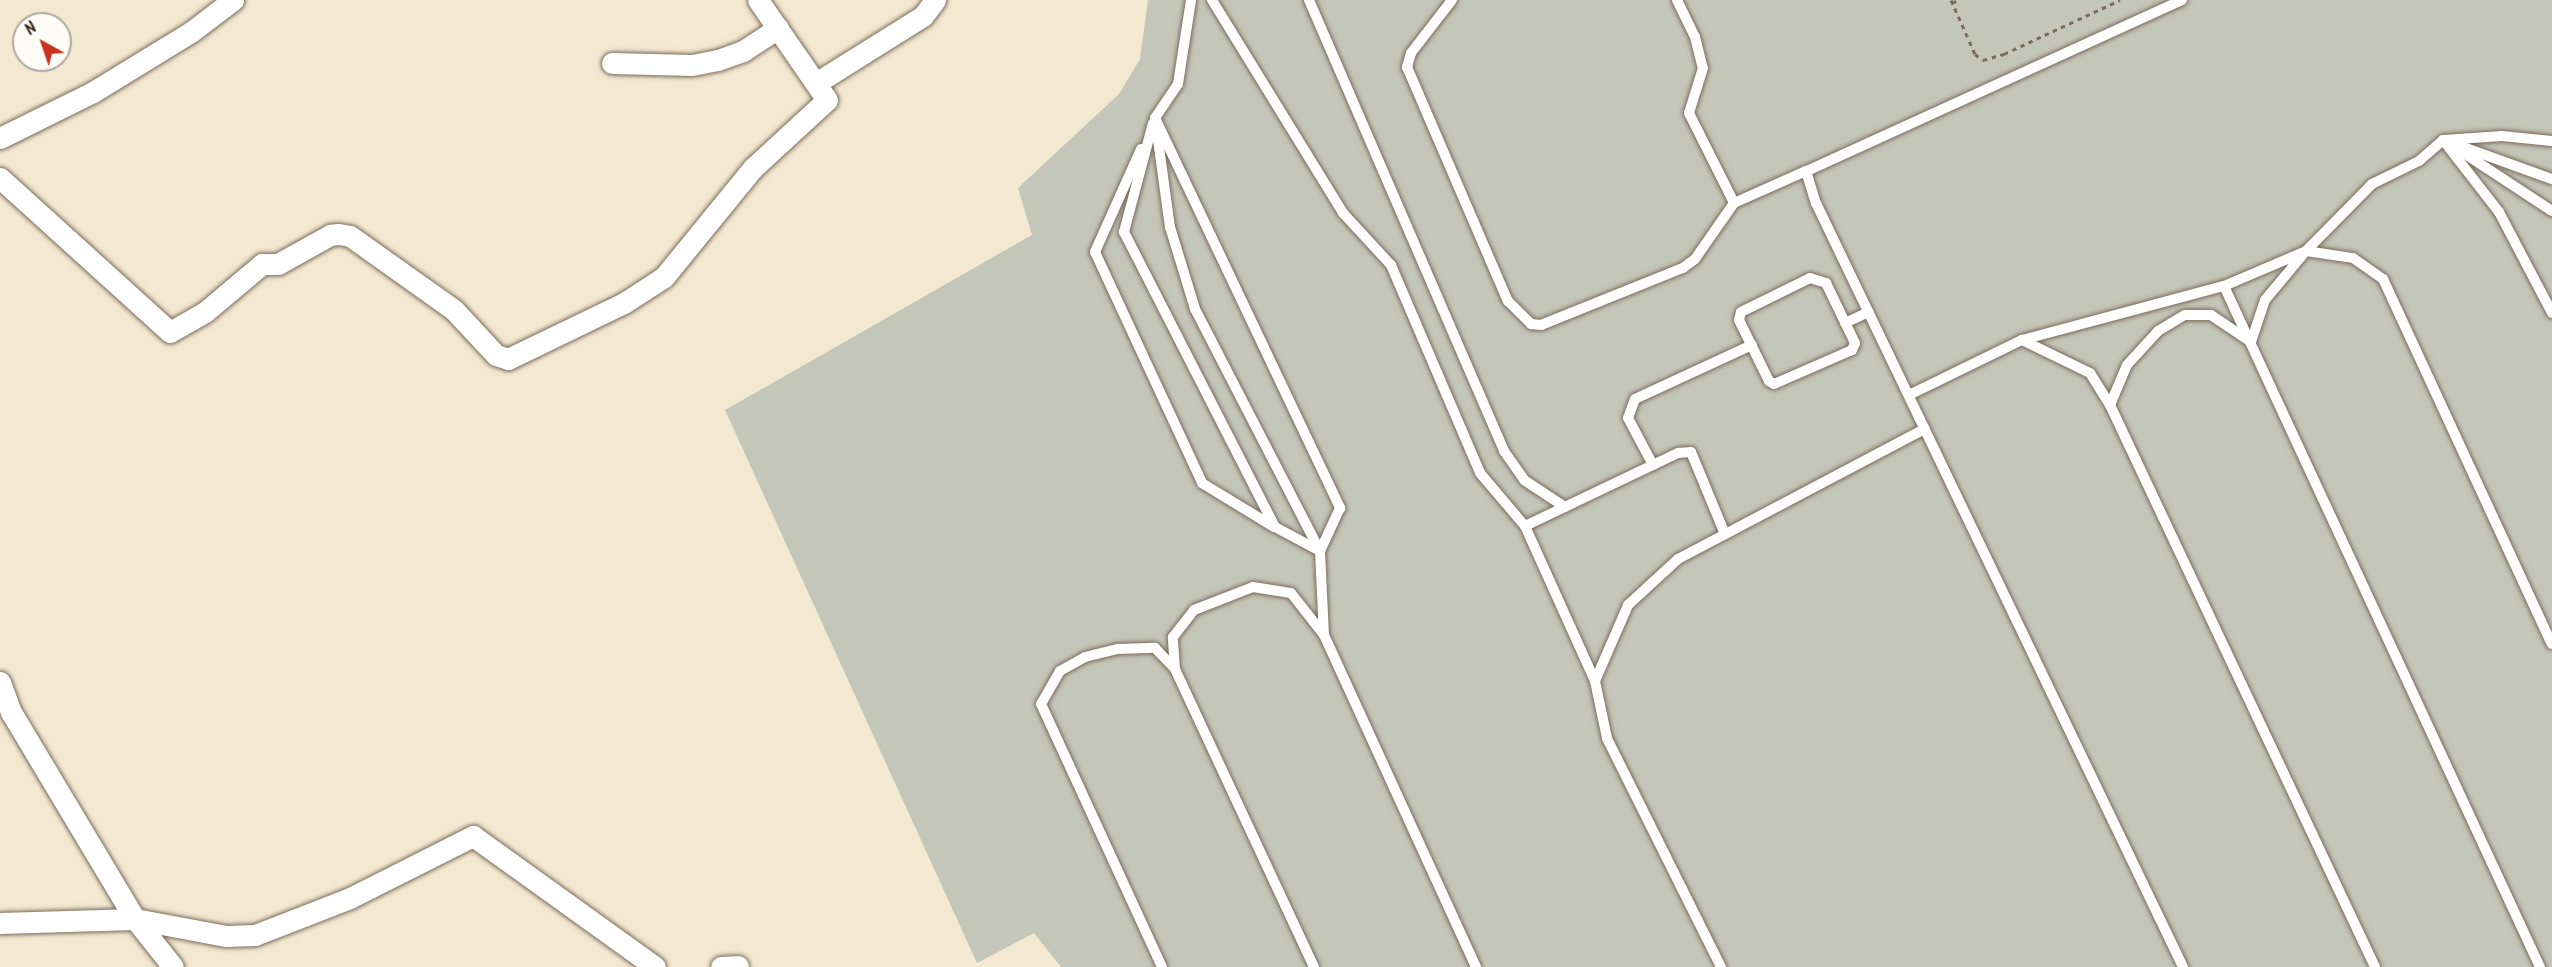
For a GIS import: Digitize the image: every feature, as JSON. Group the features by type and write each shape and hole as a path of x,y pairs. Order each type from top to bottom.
{"street":[{"path":"0,138 63,110 131,70 233,0"},
{"path":"0,178 170,332 205,312 262,264 278,264 330,235 338,234 357,240 454,310 490,350 508,359 624,303 664,277 753,168 827,100 758,0"},
{"path":"816,83 923,16 935,0"},
{"path":"612,63 692,65 718,60 743,51 778,28"},
{"path":"0,682 11,712 135,919 172,967"},
{"path":"0,923 135,919 225,936 255,935 350,898 473,836 655,967"}],"lane":[{"path":"1191,0 1178,84 1155,118 1095,252 1202,483 1320,551"},
{"path":"1212,0 1343,213 1391,265 1480,473 1526,526 1594,681 1607,738 1721,967"},
{"path":"1309,0 1504,451 1524,480 1565,507"},
{"path":"1452,0 1411,53 1407,67 1504,293 1520,316 1541,325 1683,268 1695,259 1734,203 2182,0"},
{"path":"1677,0 1695,37 1703,68 1689,113 1734,203"},
{"path":"1155,118 1124,232 1275,527"},
{"path":"1155,118 1340,508 1320,551"},
{"path":"1155,118 1170,227 1195,309 1320,551 1324,635"},
{"path":"2251,342 2265,300 2306,251 2372,184 2420,161 2443,140 2502,135 2552,141"},
{"path":"2443,140 2552,179"},
{"path":"2443,140 2552,211"},
{"path":"2443,140 2499,212 2552,313"},
{"path":"1806,171 1816,203 2183,967"},
{"path":"1909,395 2022,340 2224,286 2306,251 2354,258 2383,279 2552,644"},
{"path":"1810,278 1826,283 1855,343 1852,350 1774,384 1752,345 1739,320 1741,312 1810,278"},
{"path":"2224,286 2540,967"},
{"path":"1845,323 1869,312"},
{"path":"2110,405 2127,365 2158,331 2185,315 2211,315 2251,342"},
{"path":"2022,340 2090,373 2110,405 2375,967"},
{"path":"1653,465 1628,418 1635,399 1752,345"},
{"path":"1594,681 1628,605 1678,558 1925,429"},
{"path":"1526,526 1678,453 1691,452 1725,534"},
{"path":"1175,669 1173,637 1194,610 1252,587 1291,593 1324,635 1476,967"},
{"path":"1162,967 1041,704 1060,671 1085,657 1118,649 1155,648 1175,669 1314,967"}],"path":[{"path":"1958,0 1951,1 1975,54 1983,60 2004,54 2120,0"}],"shaded area":[{"path":"1148,0 2552,0 2552,967 1061,967 1034,933 977,963 725,410 1032,235 1018,188 1119,94 1140,59"}]}
